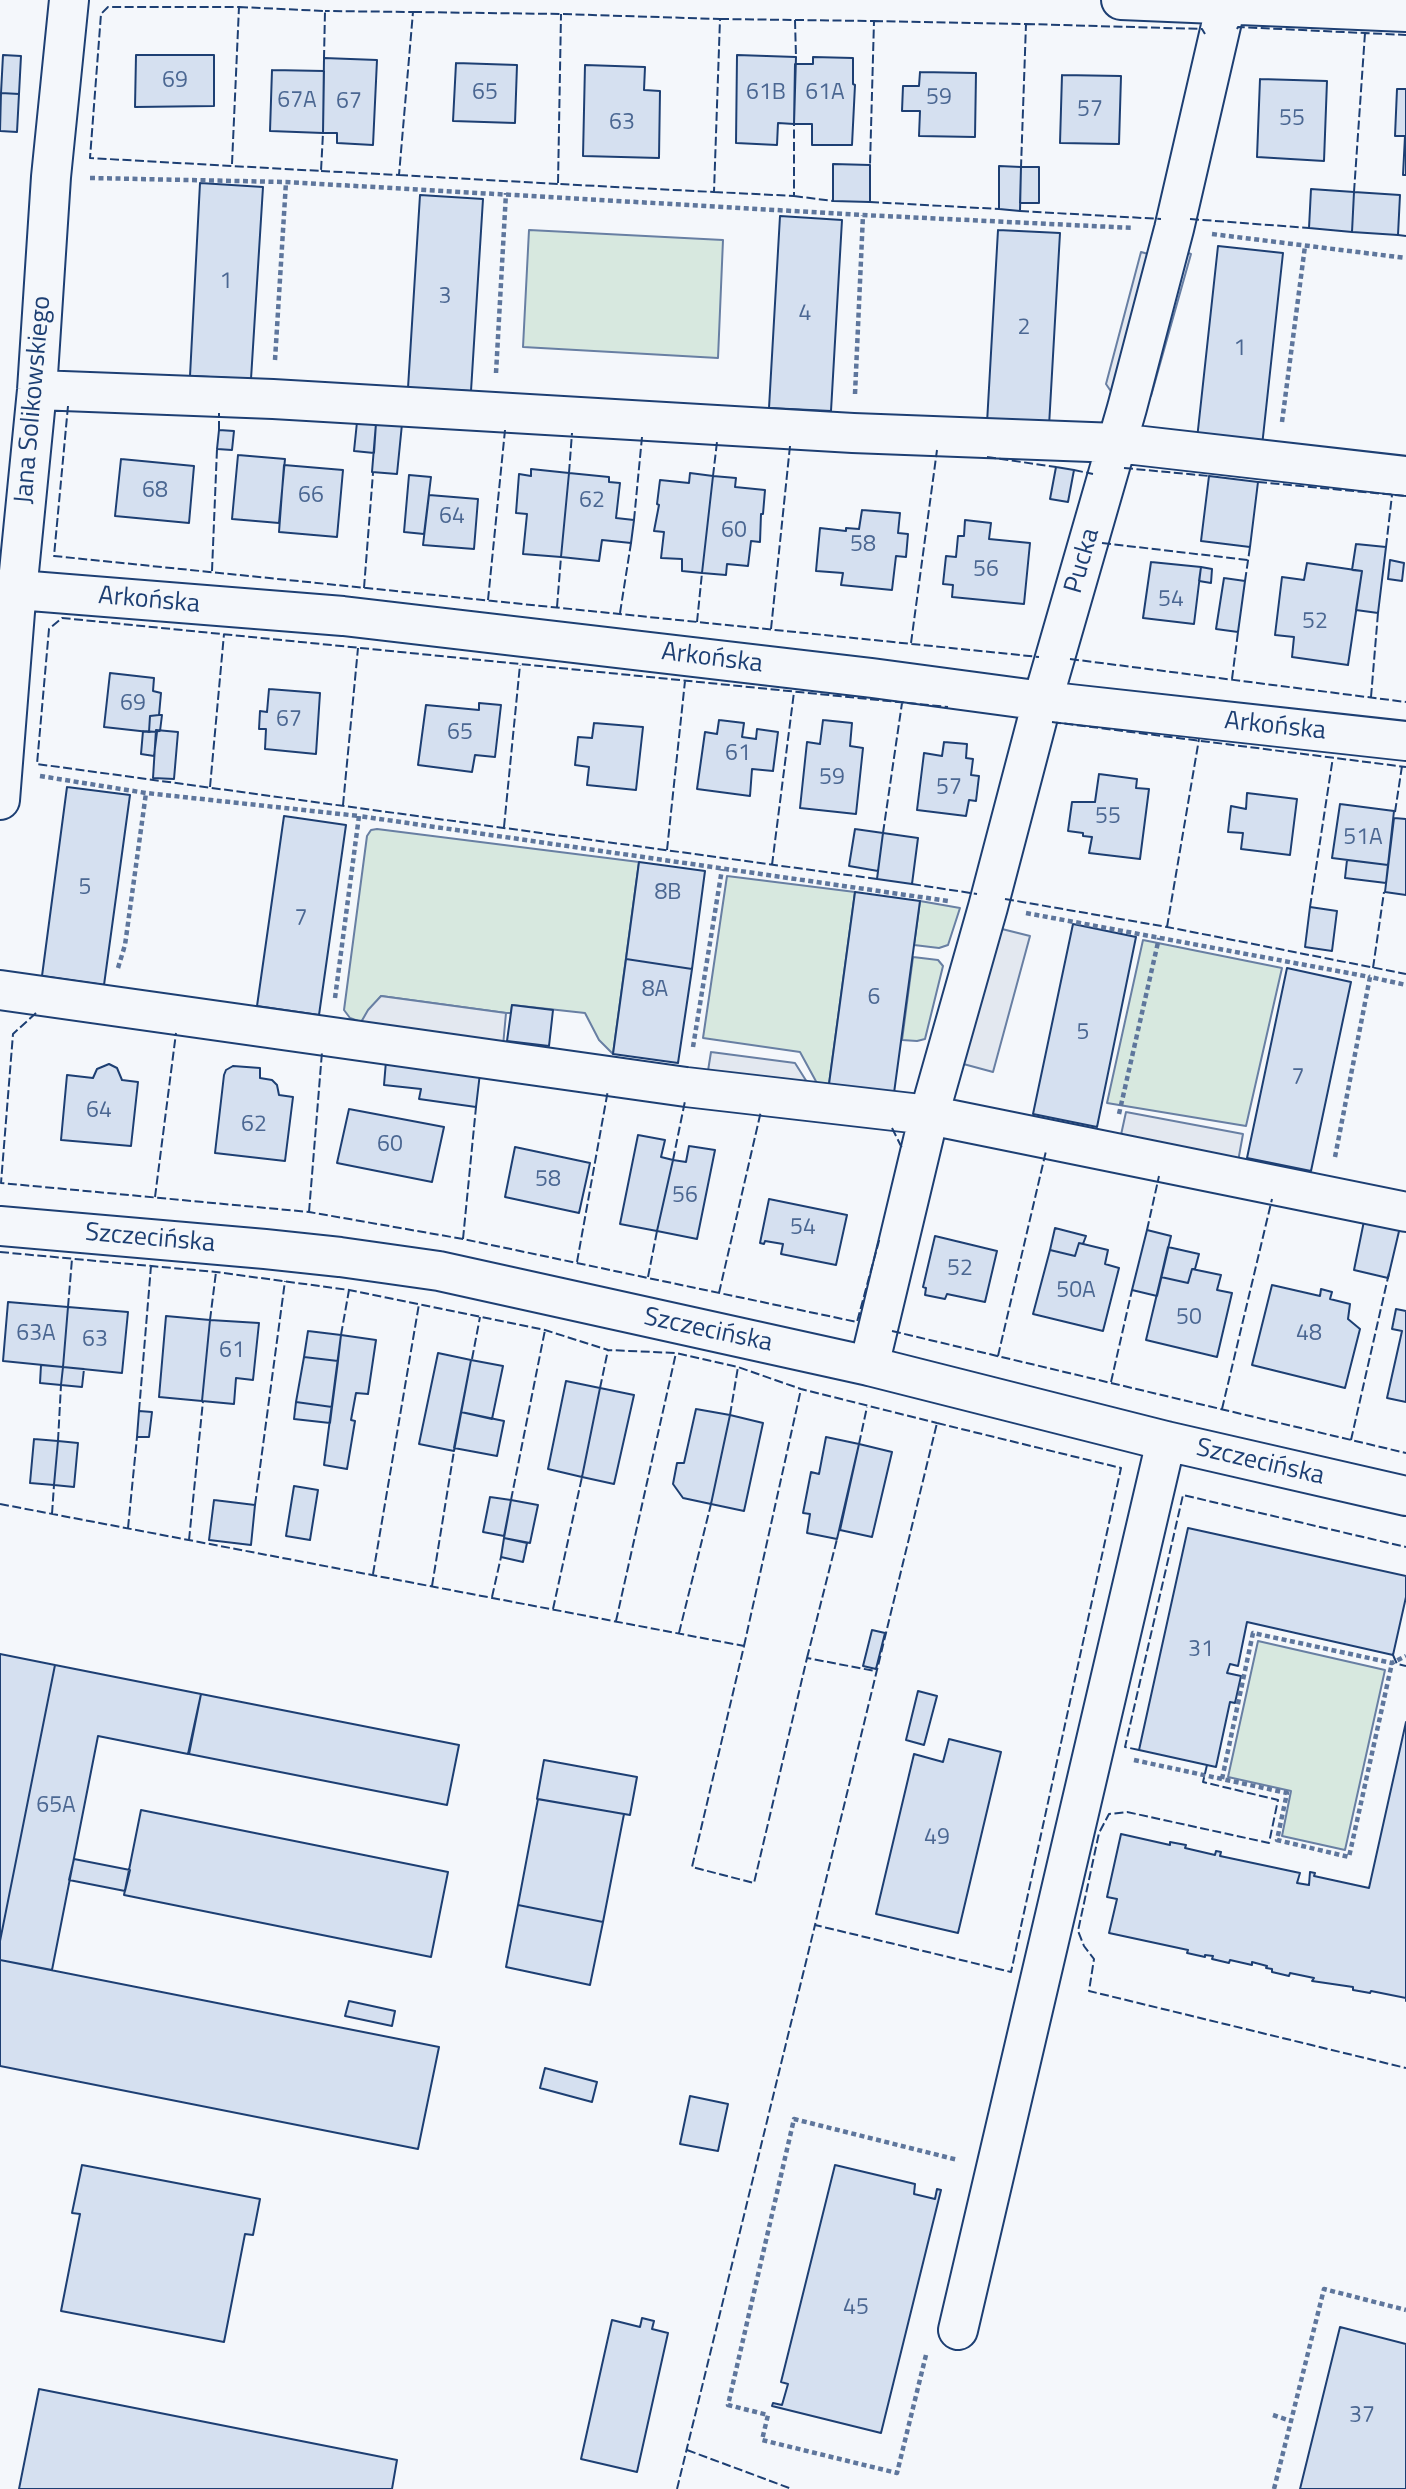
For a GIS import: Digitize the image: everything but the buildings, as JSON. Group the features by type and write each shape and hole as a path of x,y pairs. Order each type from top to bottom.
{"street":[{"name":"Jana Solikowskiego","path":"2,785 37,390 51,177 69,0"},
{"path":"1121,0 1406,12"},
{"name":"Pucka","path":"869,1366 929,1115 1174,229 1227,4"},
{"path":"37,390 273,399 853,433 1117,443 1406,476"},
{"name":"Arkońska","path":"18,590 343,616 872,678 1043,701 1406,741"},
{"path":"0,990 686,1087 929,1115 1406,1212"},
{"name":"Szczecińska","path":"0,1226 265,1248 439,1272 869,1366 1166,1441 1406,1496"},
{"path":"958,2330 1166,1441"}],"path":[{"path":"51,177 286,182 863,215 1174,229 1406,258"},
{"path":"273,399 286,182"},
{"path":"494,412 506,193"},
{"path":"853,433 863,215"},
{"path":"1276,461 1305,246"},
{"path":"2,785 146,793 359,816 988,907 1406,985"},
{"path":"107,1004 125,945 146,793"},
{"path":"330,1037 359,816"},
{"path":"686,1087 722,869"},
{"path":"1111,1152 1159,938"},
{"path":"1327,1196 1370,977"},
{"path":"1222,1779 1253,1633 1392,1663 1406,1656"},
{"path":"1123,1757 1287,1793 1277,1840 1349,1857 1392,1663"},
{"path":"927,2352 897,2473 762,2440 768,2415 728,2405 794,2119 961,2160"},
{"path":"1274,2489 1324,2290 1406,2310"},
{"path":"1273,2415 1291,2421"}],"shaded area":[{"path":"529,230 723,240 718,358 523,347"},
{"path":"1179,250 1191,254 1151,396 1139,392"},
{"path":"1141,252 1152,255 1114,396 1106,384"},
{"path":"371,830 639,862 613,1054 599,1040 585,1013 512,1005 511,1013 506,1013 381,996 361,1022 350,1018 344,1010 367,836"},
{"path":"727,876 855,892 829,1084 818,1085 800,1052 703,1038"},
{"path":"920,901 960,908 948,945 939,948 914,945"},
{"path":"994,927 1030,936 993,1072 956,1062"},
{"path":"1143,940 1282,968 1246,1126 1107,1103"},
{"path":"913,957 938,960 943,966 925,1039 917,1041 902,1040"},
{"path":"381,996 506,1013 503,1046 356,1031 368,1010"},
{"path":"711,1052 795,1063 812,1090 707,1077"},
{"path":"1126,1112 1243,1134 1237,1167 1119,1144"},
{"path":"1258,1641 1385,1670 1345,1850 1282,1836 1291,1791 1228,1777"}],"fence":[{"path":"232,164 239,7 108,7 101,14 90,158 321,171 323,133"},
{"path":"239,7 325,11 324,58"},
{"path":"321,171 399,175 413,12 325,11"},
{"path":"413,12 561,14 720,19 714,192 558,184 561,14"},
{"path":"720,19 795,20 796,57"},
{"path":"795,20 874,21 870,165"},
{"path":"874,21 1026,24 1021,167"},
{"path":"1026,24 1202,29 1205,34"},
{"path":"1237,29 1406,35"},
{"path":"1354,192 1365,33"},
{"path":"714,192 794,196 794,124"},
{"path":"399,175 558,184"},
{"path":"794,196 833,201"},
{"path":"870,202 999,209"},
{"path":"1020,211 1161,219"},
{"path":"1190,219 1309,228"},
{"path":"1398,235 1406,236"},
{"path":"68,406 54,556 1039,657"},
{"path":"219,413 219,430"},
{"path":"488,600 505,430"},
{"path":"569,473 572,433"},
{"path":"634,520 642,437"},
{"path":"713,476 717,442"},
{"path":"771,629 790,446"},
{"path":"212,571 217,449"},
{"path":"911,643 937,450"},
{"path":"987,457 1056,467"},
{"path":"1124,468 1209,476"},
{"path":"1074,470 1093,474"},
{"path":"364,588 373,473"},
{"path":"1258,482 1406,496"},
{"path":"1386,547 1392,495"},
{"path":"620,613 631,543"},
{"path":"1102,543 1248,560"},
{"path":"1245,581 1250,547"},
{"path":"557,607 561,557"},
{"path":"697,622 702,573"},
{"path":"1371,697 1378,613"},
{"path":"877,879 37,764 49,629 62,618 948,707"},
{"path":"1232,679 1238,632"},
{"path":"210,787 224,634"},
{"path":"343,805 358,648"},
{"path":"1070,659 1406,702"},
{"path":"504,827 520,665"},
{"path":"667,850 685,681"},
{"path":"772,865 794,692"},
{"path":"883,833 902,703"},
{"path":"1052,722 1406,767"},
{"path":"1167,927 1199,739"},
{"path":"1310,907 1333,757"},
{"path":"1395,812 1402,766"},
{"path":"912,884 977,894"},
{"path":"1373,968 1384,892"},
{"path":"1005,899 1167,927 1406,974"},
{"path":"36,1013 13,1034 1,1183 309,1212 463,1239 857,1322 880,1237"},
{"path":"155,1197 176,1033"},
{"path":"309,1212 322,1052"},
{"path":"577,1262 608,1090"},
{"path":"673,1160 685,1101"},
{"path":"463,1239 476,1107"},
{"path":"719,1293 761,1111"},
{"path":"892,1128 903,1150"},
{"path":"998,1356 1046,1151"},
{"path":"1147,1230 1159,1176"},
{"path":"1222,1409 1272,1199"},
{"path":"648,1277 657,1231"},
{"path":"0,1252 216,1272 349,1290 545,1330 608,1350 676,1353 738,1367 801,1389 937,1423"},
{"path":"68,1307 72,1259"},
{"path":"139,1411 151,1266"},
{"path":"210,1320 216,1272"},
{"path":"1351,1440 1389,1273"},
{"path":"255,1505 285,1281"},
{"path":"341,1335 349,1290"},
{"path":"1111,1382 1132,1290"},
{"path":"373,1574 419,1304"},
{"path":"472,1359 480,1317"},
{"path":"511,1500 545,1330"},
{"path":"892,1331 1406,1453"},
{"path":"600,1388 608,1350"},
{"path":"616,1621 676,1353"},
{"path":"730,1415 738,1367"},
{"path":"58,1441 61,1385"},
{"path":"744,1646 801,1389"},
{"path":"189,1540 203,1401"},
{"path":"859,1444 867,1407"},
{"path":"937,1423 1121,1468 1011,1972 815,1925 937,1423"},
{"path":"128,1528 137,1437"},
{"path":"432,1586 454,1451"},
{"path":"553,1609 582,1477"},
{"path":"52,1514 54,1485"},
{"path":"1139,1750 1125,1747 1183,1495 1406,1547"},
{"path":"0,1504 744,1646 692,1867 754,1883 807,1658 875,1671"},
{"path":"679,1633 711,1504"},
{"path":"807,1658 837,1539"},
{"path":"492,1597 501,1557"},
{"path":"1393,1655 1397,1664 1406,1666"},
{"path":"1207,1765 1203,1782 1278,1800 1269,1843 1127,1812 1109,1814 1099,1833 1078,1931 1084,1946 1094,1959 1089,1991 1406,2068"},
{"path":"677,2489 815,1925"},
{"path":"687,2450 792,2489"}]}
